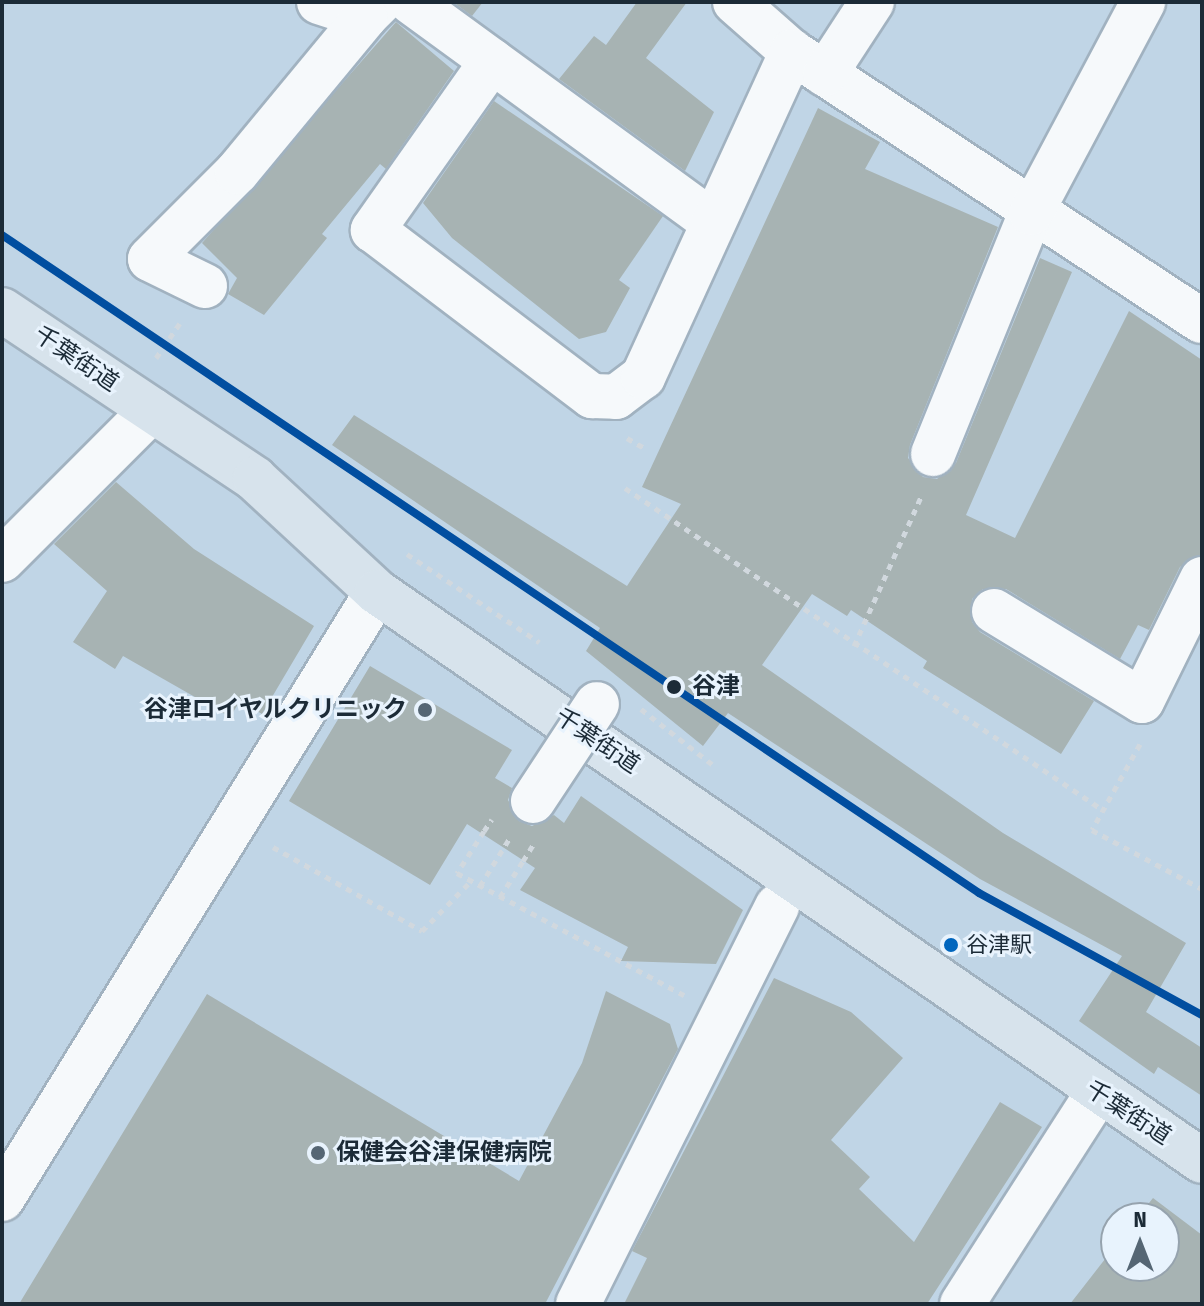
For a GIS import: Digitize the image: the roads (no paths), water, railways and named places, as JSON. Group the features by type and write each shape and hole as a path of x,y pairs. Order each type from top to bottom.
{"highway":[{"name":"千葉街道","path":"2,310 255,479 377,592 794,873 1097,1094 1202,1161"}],"street":[{"path":"319,2 372,10"},
{"path":"411,2 713,222"},
{"path":"735,2 809,63 1031,213 1202,321"},
{"path":"492,61 373,230 592,396 616,397 643,377 713,222 809,63 872,2"},
{"path":"933,454 1031,213 1143,2"},
{"path":"205,286 150,259 237,172 372,10"},
{"path":"2,560 152,410"},
{"path":"994,611 1142,701 1202,579"},
{"path":"2,1199 377,592"},
{"path":"533,801 614,702"},
{"path":"578,1304 777,906"},
{"path":"962,1304 1097,1094"}],"place":[{"name":"谷津","path":"674,687"},
{"name":"谷津ロイヤルクリニック","path":"425,710"},
{"name":"谷津駅","path":"951,945"},
{"name":"保健会谷津保健病院","path":"318,1153"}]}
